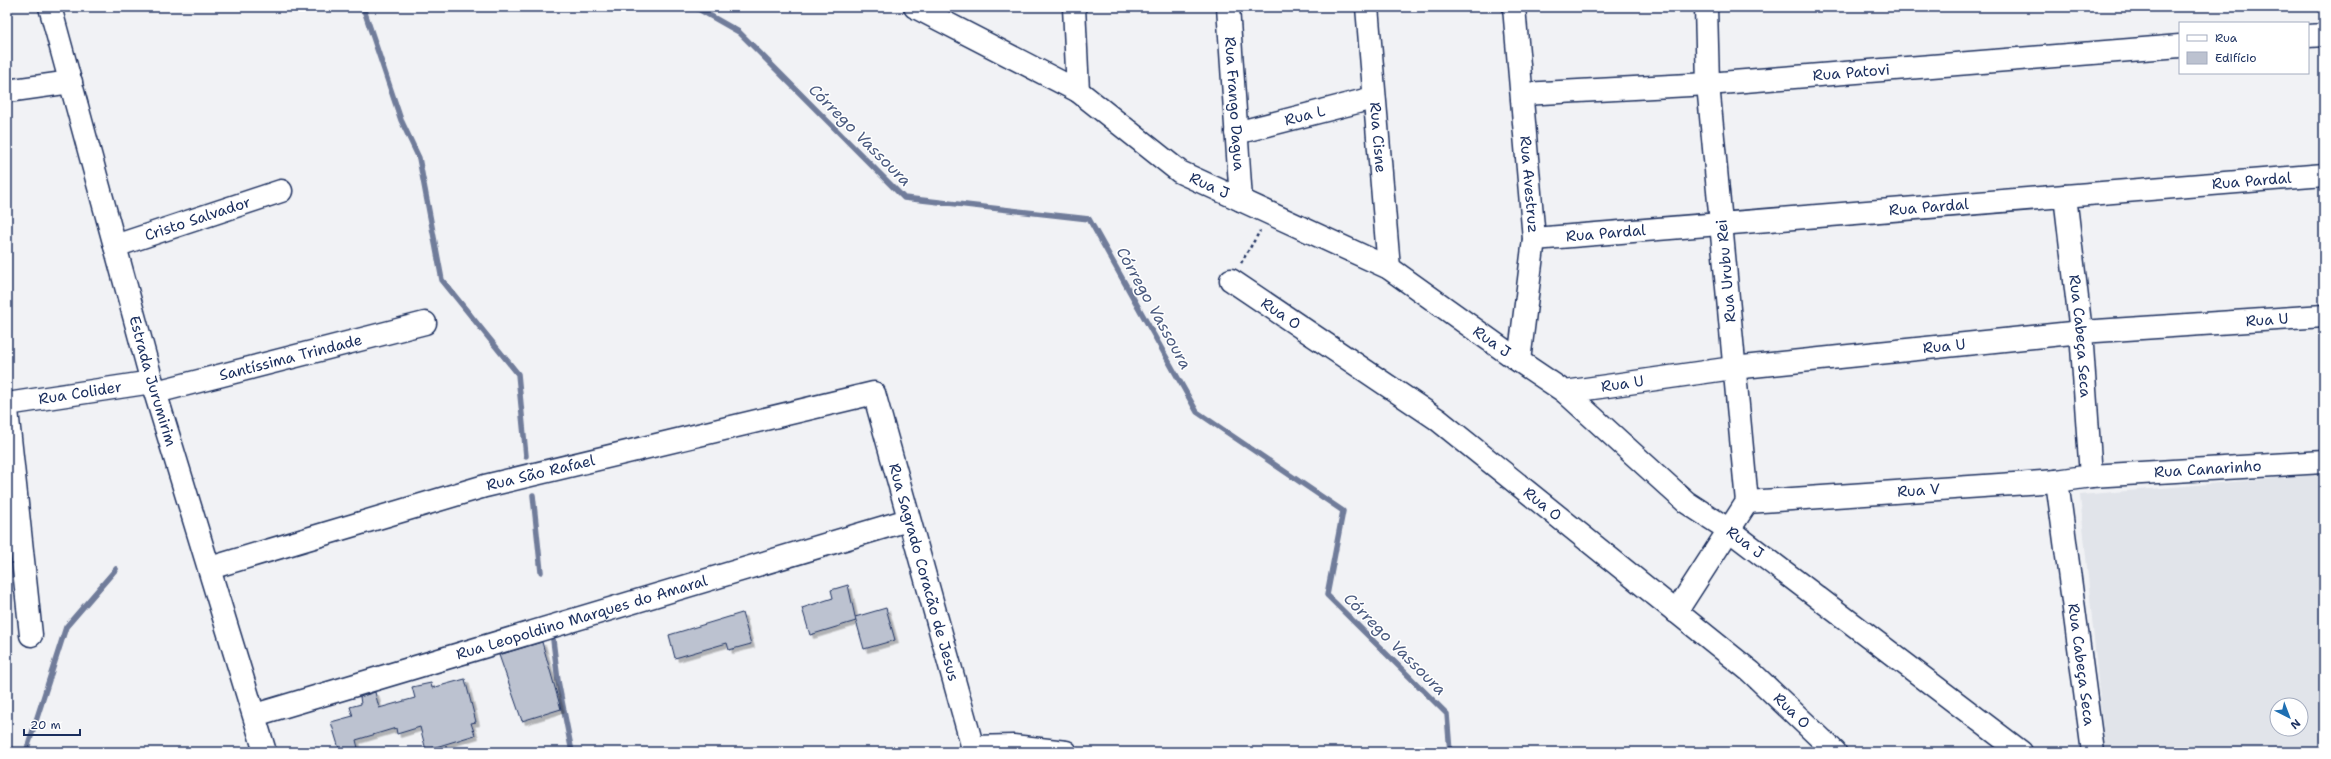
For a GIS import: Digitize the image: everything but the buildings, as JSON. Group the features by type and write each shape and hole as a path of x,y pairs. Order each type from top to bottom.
{"street":[{"name":"Estrada Jurumirim","path":"50,7 154,387 265,752"},
{"path":"1074,7 1078,91"},
{"name":"Rua Frango Dagua","path":"1228,7 1241,200"},
{"name":"Rua Cisne","path":"1367,7 1373,98 1389,268"},
{"name":"Rua Avestruz","path":"1514,7 1523,94 1534,239 1519,361"},
{"name":"Rua Urubu Rei","path":"1706,7 1708,84 1722,222 1733,368 1746,502"},
{"name":"Rua J","path":"927,10 1078,91 1180,172 1389,268 1565,392 1686,502 1729,530 2021,752"},
{"path":"2309,36 2324,35"},
{"name":"Rua Patovi","path":"1523,94 1708,84 2179,46"},
{"path":"7,91 71,82"},
{"name":"Rua L","path":"1236,133 1373,98"},
{"name":"Rua Pardal","path":"1534,239 1722,222 2324,175"},
{"name":"Cristo Salvador","path":"115,246 281,191"},
{"name":"Rua Cabeça Seca","path":"2065,196 2081,332 2091,476"},
{"name":"Rua O","path":"1231,280 1437,419 1751,672 1836,752"},
{"name":"Rua U","path":"1565,392 1733,368 2081,332 2324,316"},
{"name":"Santíssima Trindade","path":"154,387 425,323"},
{"name":"Rua Colider","path":"7,404 154,387"},
{"name":"Rua São Rafael","path":"210,568 485,486 874,393"},
{"name":"Rua Sagrado Coracão de Jesus","path":"874,393 973,750"},
{"path":"7,410 31,635"},
{"name":"Rua Canarinho","path":"2091,476 2324,462"},
{"name":"Rua V","path":"1746,502 2057,481 2091,476"},
{"name":"Rua Cabeça Seca","path":"2057,481 2092,752"},
{"path":"1676,612 1746,502"},
{"name":"Rua Leopoldino Marques do Amaral","path":"255,715 908,520"},
{"path":"973,750 1013,746 1066,752"}],"path":[{"path":"1231,280 1270,213"}],"shaded area":[{"path":"2324,474 2324,752 2105,752 2080,495"}],"waterway":[{"path":"363,7 401,120 419,158 442,280 518,374 526,456"},
{"name":"Córrego Vassoura","path":"695,7 739,32 904,198 1089,219 1197,412 1343,511 1327,595 1447,714 1450,752"},
{"path":"533,495 541,572"},
{"path":"26,752 66,627 116,569"},
{"path":"553,640 558,681 572,752"}]}
